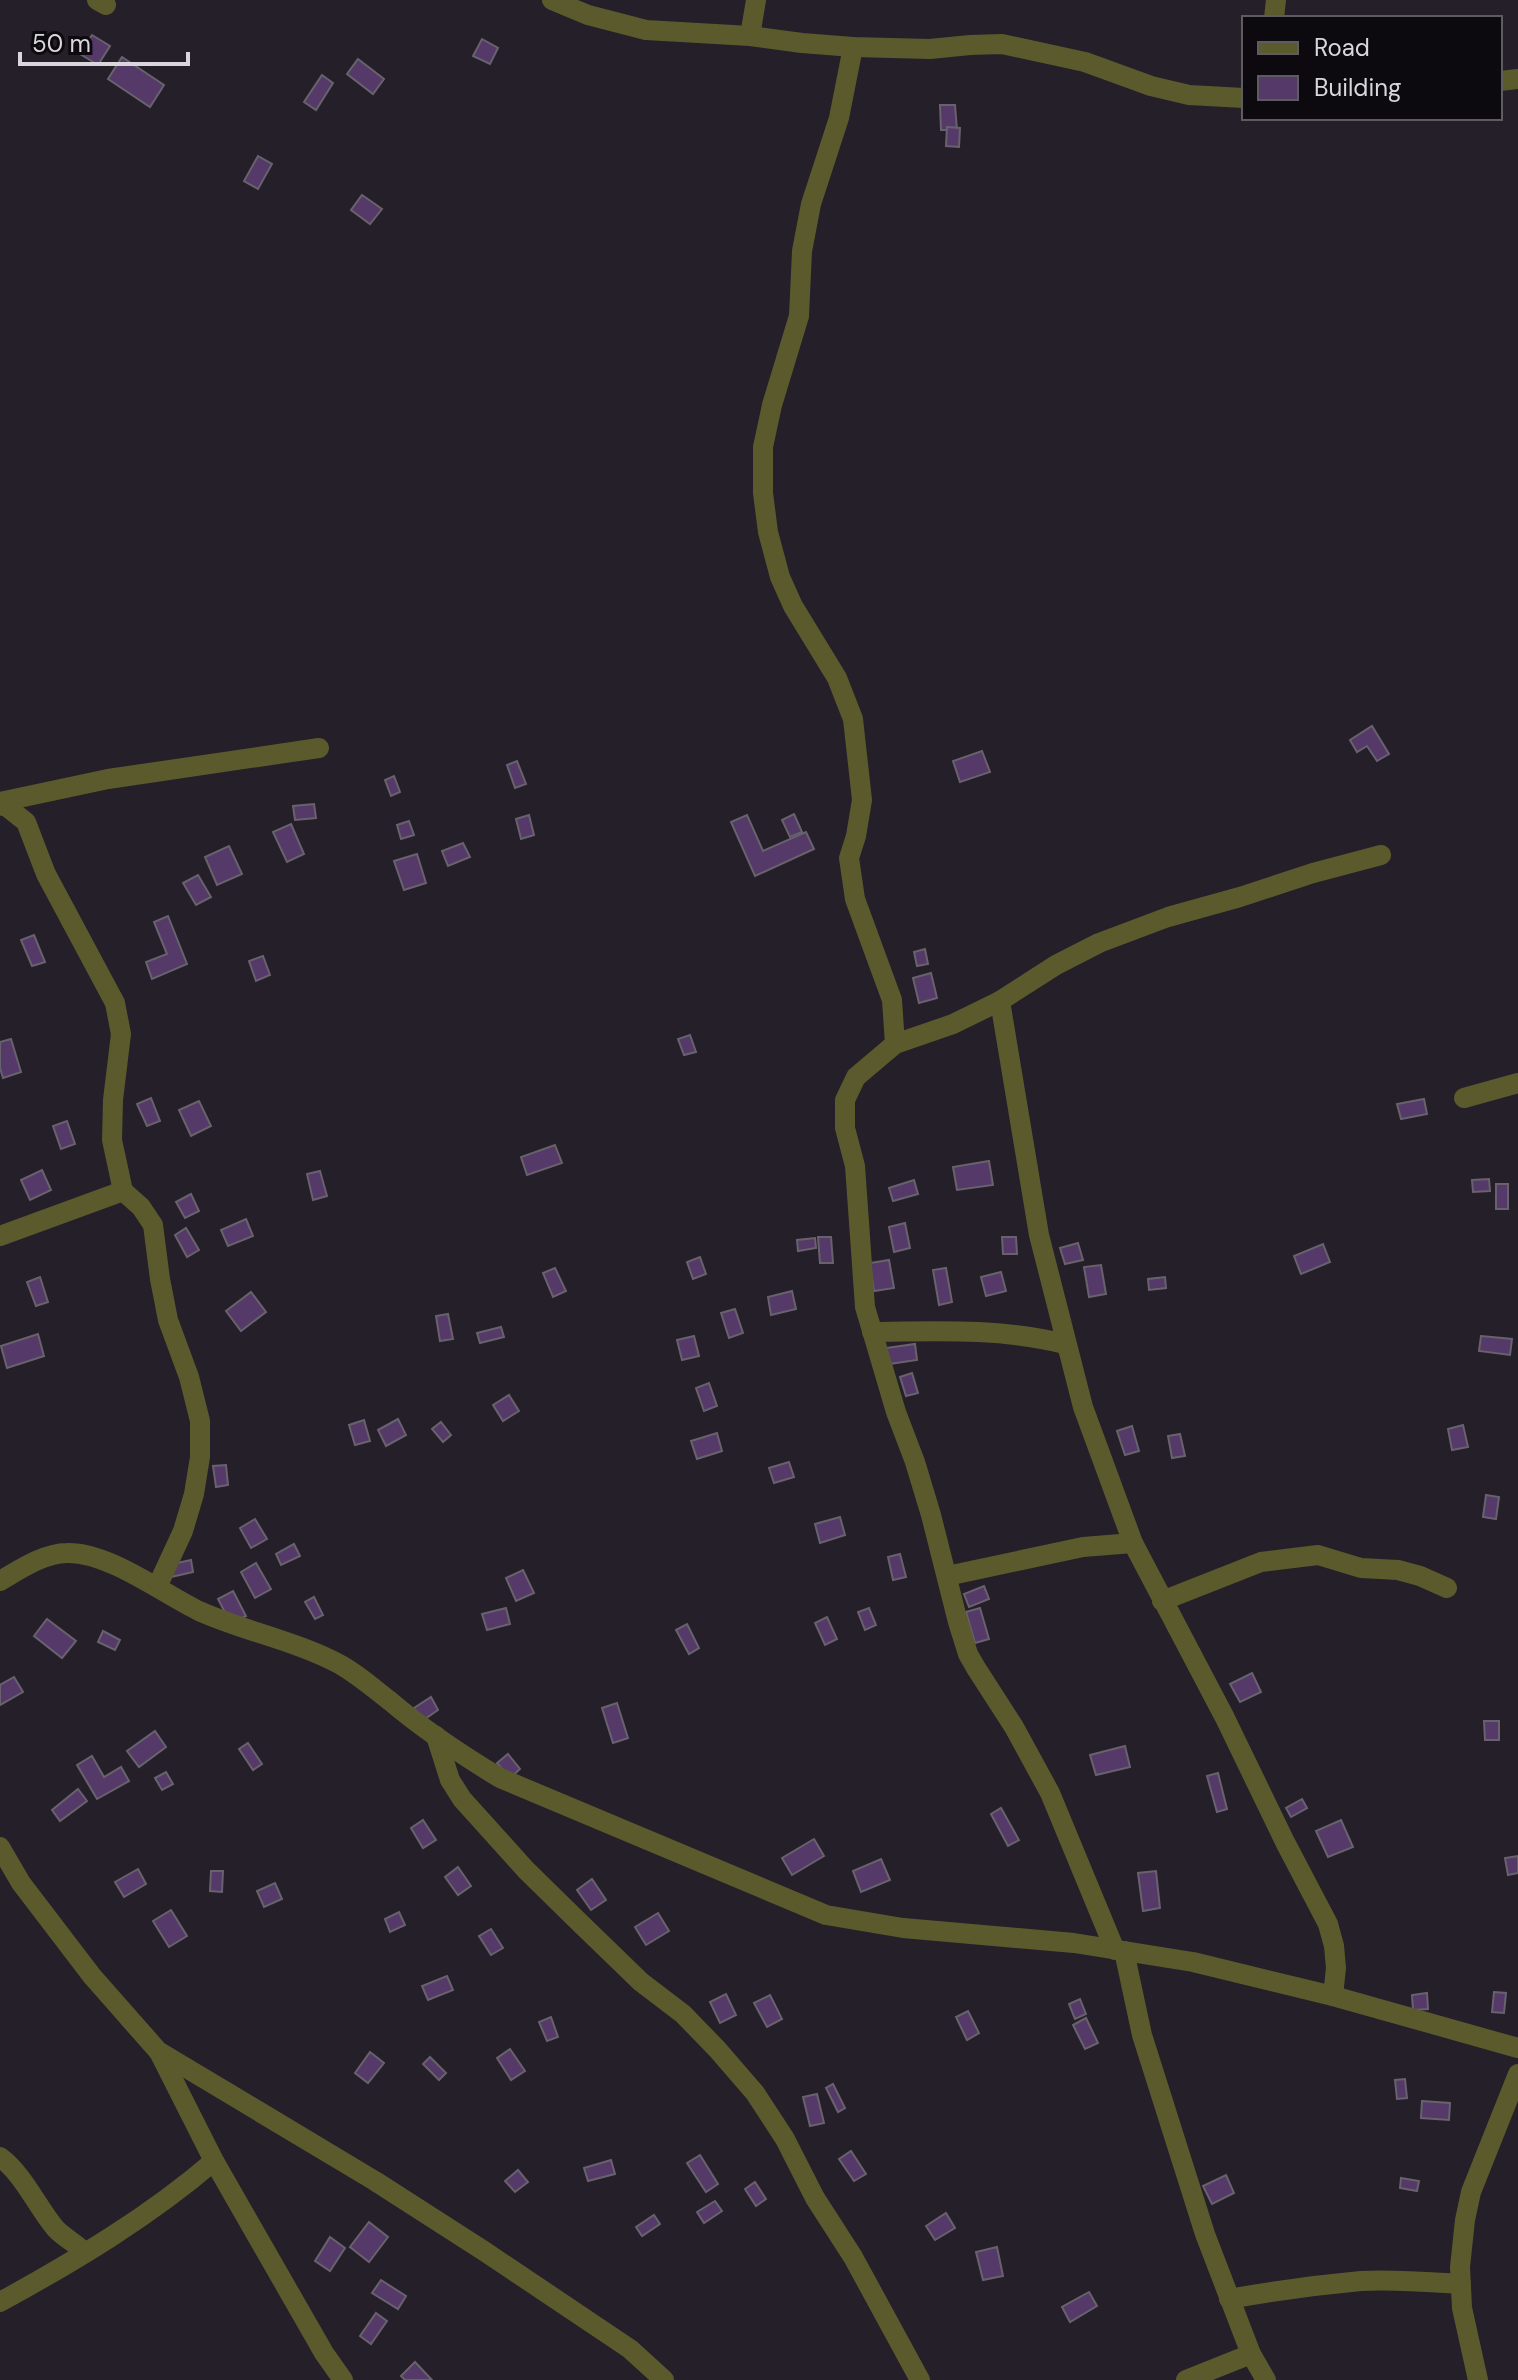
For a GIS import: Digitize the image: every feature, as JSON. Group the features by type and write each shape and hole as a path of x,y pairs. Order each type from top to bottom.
{"street":[{"path":"552,0 588,15 646,30 750,36 853,47 930,49 1002,44 1085,62 1151,86 1189,95 1242,98"},
{"path":"750,36 756,0"},
{"path":"853,47 839,118 811,204 802,251 799,316 772,405 763,447 763,493 768,532 780,577 793,606 837,678 853,719 862,800 849,858 855,899 892,1000 895,1044"},
{"path":"0,803 108,779 319,748"},
{"path":"0,803 26,822 46,874 115,1003 121,1034 112,1140 123,1191 141,1207 153,1225 168,1320 189,1377 200,1421 200,1457 194,1494 183,1531 157,1587"},
{"path":"1266,2380 1251,2354 1205,2234 1159,2095 1119,1950 1050,1793 1014,1727 968,1654 915,1462 896,1412 865,1307 855,1166 845,1128 845,1100 856,1077 895,1044 953,1024 1000,1001 1056,965 1099,943 1168,917 1381,855"},
{"path":"1000,1001 1039,1235 1083,1407 1133,1543 1328,1924 1336,1968 1333,1996"},
{"path":"1464,1098 1518,1083"},
{"path":"0,1236 123,1191"},
{"path":"872,1332 978,1331 1026,1335 1065,1344"},
{"path":"947,1576 1083,1547 1133,1543"},
{"path":"0,1581 50,1556 71,1553 104,1561 199,1610 288,1642 341,1666 374,1686 457,1752 523,1789 826,1915 903,1928 1074,1943 1193,1962 1333,1996 1518,2048"},
{"path":"1162,1601 1252,1565 1318,1555 1361,1568 1398,1570 1447,1588"},
{"path":"436,1736 450,1780 462,1799 526,1870 578,1921 641,1982 692,2023 755,2093 853,2257 920,2380"},
{"path":"0,1847 21,1883 92,1976 158,2051 214,2161 324,2353 343,2380"},
{"path":"158,2051 375,2181 484,2251 630,2349 664,2380"},
{"path":"1478,2380 1462,2308 1460,2267 1471,2192 1518,2074"},
{"path":"0,2157 20,2177 58,2231 84,2252"},
{"path":"0,2302 146,2214 214,2161"},
{"path":"1229,2299 1363,2281 1461,2284"},
{"path":"1186,2380 1251,2354"}],"building":[{"path":"92,35 110,46 98,65 80,54"},
{"path":"482,39 498,48 490,64 473,56"},
{"path":"122,57 164,85 150,107 108,79"},
{"path":"358,59 384,79 373,94 347,74"},
{"path":"322,75 333,83 316,110 304,102"},
{"path":"940,105 955,105 957,130 941,130"},
{"path":"947,127 960,128 959,147 946,146"},
{"path":"258,156 272,164 258,189 244,181"},
{"path":"362,195 382,209 370,224 351,210"},
{"path":"1372,726 1389,754 1377,761 1367,746 1357,752 1350,740"},
{"path":"982,751 990,772 960,782 953,761"},
{"path":"517,761 526,784 515,788 507,765"},
{"path":"394,776 400,792 391,796 385,780"},
{"path":"314,804 316,818 295,820 293,806"},
{"path":"794,814 802,832 790,837 782,820"},
{"path":"529,815 534,835 521,839 516,819"},
{"path":"747,815 763,851 806,832 814,849 755,876 731,822"},
{"path":"409,821 414,835 401,839 397,825"},
{"path":"291,824 304,854 287,862 273,832"},
{"path":"463,843 470,857 448,866 442,851"},
{"path":"229,846 242,874 217,885 205,857"},
{"path":"417,854 426,883 404,890 394,861"},
{"path":"198,875 211,897 196,905 183,883"},
{"path":"168,916 187,964 152,979 146,962 167,954 154,922"},
{"path":"34,935 45,962 32,966 21,940"},
{"path":"925,949 928,964 917,966 914,952"},
{"path":"263,956 270,975 256,981 249,961"},
{"path":"931,973 937,998 919,1003 913,978"},
{"path":"690,1035 696,1052 684,1055 678,1039"},
{"path":"11,1039 21,1072 3,1078 0,1042"},
{"path":"151,1098 160,1121 147,1126 137,1104"},
{"path":"1424,1099 1427,1114 1401,1119 1397,1104"},
{"path":"199,1101 211,1126 191,1136 179,1110"},
{"path":"67,1121 75,1144 61,1149 53,1126"},
{"path":"555,1145 562,1163 527,1175 521,1157"},
{"path":"989,1161 993,1185 957,1190 953,1167"},
{"path":"42,1170 51,1190 30,1200 21,1180"},
{"path":"320,1171 327,1196 313,1200 307,1174"},
{"path":"1489,1179 1490,1191 1473,1192 1472,1180"},
{"path":"914,1180 918,1194 893,1201 889,1188"},
{"path":"1496,1184 1508,1184 1508,1209 1496,1209"},
{"path":"191,1194 199,1211 185,1218 176,1202"},
{"path":"246,1219 253,1236 228,1246 221,1230"},
{"path":"905,1223 910,1248 894,1252 889,1227"},
{"path":"186,1228 199,1250 187,1257 175,1235"},
{"path":"818,1237 831,1237 833,1263 820,1263"},
{"path":"1002,1237 1016,1237 1017,1254 1003,1254"},
{"path":"815,1238 816,1248 798,1251 797,1240"},
{"path":"1078,1243 1083,1260 1065,1264 1060,1248"},
{"path":"1323,1244 1330,1262 1301,1274 1294,1256"},
{"path":"700,1257 706,1274 693,1279 687,1262"},
{"path":"889,1260 894,1288 874,1291 870,1263"},
{"path":"1101,1265 1106,1294 1089,1297 1084,1267"},
{"path":"555,1268 566,1291 553,1297 543,1273"},
{"path":"946,1268 952,1302 939,1305 933,1270"},
{"path":"1001,1272 1006,1291 986,1296 981,1277"},
{"path":"40,1277 48,1302 36,1306 27,1282"},
{"path":"1165,1277 1166,1288 1149,1290 1148,1279"},
{"path":"792,1291 796,1309 771,1315 768,1297"},
{"path":"251,1292 266,1312 241,1331 226,1311"},
{"path":"735,1309 743,1333 729,1338 721,1313"},
{"path":"448,1314 453,1339 440,1341 436,1316"},
{"path":"501,1327 504,1337 480,1343 477,1333"},
{"path":"38,1334 44,1356 7,1368 1,1346"},
{"path":"694,1336 699,1356 682,1360 677,1340"},
{"path":"1481,1336 1512,1339 1510,1355 1479,1351"},
{"path":"915,1344 917,1360 889,1364 886,1348"},
{"path":"912,1373 918,1393 906,1396 900,1377"},
{"path":"709,1383 717,1406 704,1411 696,1388"},
{"path":"509,1395 519,1411 503,1421 493,1405"},
{"path":"398,1419 406,1435 386,1446 378,1430"},
{"path":"364,1420 370,1441 355,1445 349,1425"},
{"path":"441,1422 451,1435 443,1442 432,1429"},
{"path":"1463,1425 1468,1447 1452,1450 1448,1429"},
{"path":"1132,1426 1139,1451 1125,1455 1117,1431"},
{"path":"717,1433 722,1451 697,1459 691,1441"},
{"path":"1180,1434 1185,1456 1172,1458 1168,1436"},
{"path":"789,1462 794,1477 774,1483 769,1468"},
{"path":"226,1465 228,1485 216,1487 213,1466"},
{"path":"1486,1495 1499,1497 1496,1519 1483,1517"},
{"path":"840,1517 845,1535 820,1543 815,1524"},
{"path":"255,1519 267,1539 251,1548 240,1528"},
{"path":"294,1544 300,1556 281,1565 276,1554"},
{"path":"900,1554 906,1577 893,1580 888,1557"},
{"path":"191,1560 193,1572 171,1577 168,1565"},
{"path":"256,1563 271,1589 255,1598 241,1572"},
{"path":"523,1570 534,1593 516,1601 506,1578"},
{"path":"984,1586 989,1599 969,1607 964,1594"},
{"path":"233,1591 246,1616 231,1624 218,1599"},
{"path":"314,1597 323,1615 315,1619 305,1602"},
{"path":"506,1608 510,1624 487,1630 482,1614"},
{"path":"869,1608 876,1625 865,1630 858,1612"},
{"path":"980,1608 989,1639 975,1643 966,1612"},
{"path":"827,1617 837,1639 825,1645 815,1623"},
{"path":"47,1619 76,1641 62,1658 34,1636"},
{"path":"687,1624 699,1648 689,1654 676,1630"},
{"path":"103,1631 120,1640 115,1650 98,1642"},
{"path":"1252,1673 1261,1692 1240,1702 1230,1684"},
{"path":"14,1677 23,1692 0,1705 0,1685"},
{"path":"431,1697 438,1710 422,1721 414,1708"},
{"path":"617,1703 628,1738 613,1743 602,1708"},
{"path":"1484,1721 1499,1721 1499,1740 1485,1740"},
{"path":"155,1731 166,1747 139,1767 127,1751"},
{"path":"248,1743 262,1764 253,1770 239,1749"},
{"path":"1125,1746 1130,1767 1096,1775 1090,1755"},
{"path":"508,1754 520,1769 510,1778 497,1763"},
{"path":"92,1756 104,1777 121,1767 129,1781 97,1799 77,1765"},
{"path":"166,1772 173,1784 162,1790 155,1778"},
{"path":"1218,1773 1227,1809 1217,1812 1207,1776"},
{"path":"78,1789 87,1801 60,1821 52,1810"},
{"path":"1302,1799 1307,1808 1291,1817 1286,1808"},
{"path":"1001,1808 1019,1840 1008,1846 991,1814"},
{"path":"423,1820 436,1840 423,1848 411,1828"},
{"path":"1341,1820 1353,1847 1328,1857 1316,1831"},
{"path":"814,1839 824,1856 792,1875 782,1858"},
{"path":"1518,1856 1518,1873 1508,1875 1505,1858"},
{"path":"881,1859 890,1880 861,1892 853,1871"},
{"path":"458,1867 471,1886 458,1895 445,1877"},
{"path":"138,1869 146,1884 124,1897 115,1882"},
{"path":"211,1871 223,1871 222,1892 210,1891"},
{"path":"1156,1871 1160,1908 1143,1911 1138,1873"},
{"path":"592,1879 606,1900 591,1910 577,1890"},
{"path":"275,1883 282,1899 264,1907 257,1891"},
{"path":"171,1910 187,1936 169,1947 153,1921"},
{"path":"399,1912 405,1925 390,1932 385,1919"},
{"path":"658,1913 669,1931 646,1945 635,1927"},
{"path":"491,1929 503,1948 491,1955 479,1936"},
{"path":"447,1976 453,1990 428,2000 422,1986"},
{"path":"1494,1992 1506,1993 1504,2013 1492,2012"},
{"path":"1427,1993 1428,2009 1413,2010 1412,1995"},
{"path":"726,1994 736,2015 720,2023 710,2002"},
{"path":"770,1995 782,2019 767,2027 754,2003"},
{"path":"1080,1999 1086,2014 1075,2019 1069,2004"},
{"path":"968,2011 979,2033 967,2040 956,2017"},
{"path":"551,2017 558,2037 547,2041 539,2022"},
{"path":"1086,2018 1098,2043 1085,2049 1073,2025"},
{"path":"510,2049 525,2071 511,2080 497,2058"},
{"path":"370,2052 384,2063 368,2083 355,2073"},
{"path":"430,2057 446,2073 439,2080 423,2064"},
{"path":"1405,2079 1407,2098 1397,2099 1395,2080"},
{"path":"833,2084 845,2108 838,2112 826,2088"},
{"path":"817,2094 824,2123 810,2126 803,2097"},
{"path":"1422,2101 1450,2103 1449,2120 1421,2118"},
{"path":"851,2151 866,2174 854,2181 839,2159"},
{"path":"700,2155 718,2184 706,2192 687,2163"},
{"path":"611,2160 615,2174 588,2181 584,2168"},
{"path":"518,2170 528,2182 515,2192 505,2181"},
{"path":"1226,2175 1234,2193 1212,2204 1203,2186"},
{"path":"1401,2178 1419,2181 1417,2191 1400,2188"},
{"path":"755,2182 766,2199 756,2206 745,2189"},
{"path":"715,2201 722,2211 704,2223 697,2212"},
{"path":"946,2213 955,2228 935,2240 926,2226"},
{"path":"654,2215 660,2224 642,2236 636,2227"},
{"path":"369,2222 388,2237 369,2262 350,2247"},
{"path":"330,2237 345,2248 330,2271 315,2261"},
{"path":"997,2247 1003,2276 983,2280 976,2252"},
{"path":"381,2280 406,2296 398,2309 372,2293"},
{"path":"1089,2292 1097,2306 1070,2322 1062,2307"},
{"path":"376,2313 387,2321 371,2344 360,2336"},
{"path":"415,2362 432,2380 405,2380 401,2376"}]}
